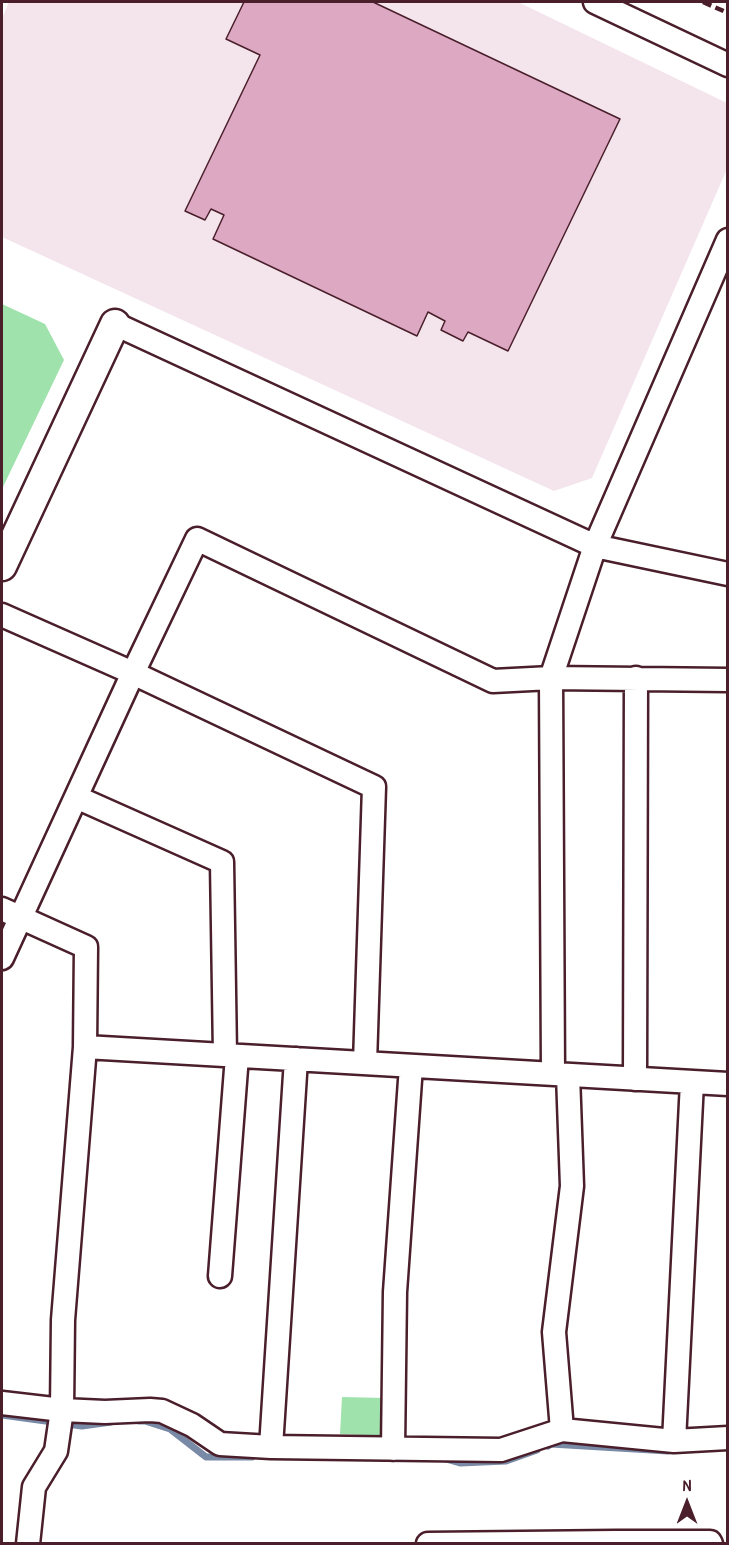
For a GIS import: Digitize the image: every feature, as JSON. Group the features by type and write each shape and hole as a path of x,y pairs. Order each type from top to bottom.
{"street":[{"path":"595,2 728,65"},
{"path":"562,1430 554,1332 572,1186 561,1074 551,678 595,546 728,240"},
{"path":"2,566 115,324 595,546 728,574"},
{"path":"2,957 11,913 76,797 197,539 493,681 551,678 728,680"},
{"path":"2,615 133,673 374,787 365,1063"},
{"path":"635,1079 636,678"},
{"path":"76,797 222,862 231,1055 220,1276"},
{"path":"11,913 86,947 85,1047 63,1320 62,1410 56,1451 34,1487 28,1544"},
{"path":"85,1047 728,1084"},
{"path":"271,1447 296,1059"},
{"path":"393,1449 395,1292 411,1066"},
{"path":"674,1441 692,1082"},
{"path":"2,1403 62,1410 162,1411 192,1425 220,1444 271,1447 501,1450 562,1430 674,1441 728,1438"},
{"path":"428,1544 710,1542 711,1544"}],"shaded area":[{"path":"9,2 518,2 727,103 727,169 592,478 554,491 2,237 2,18"}],"green space":[{"path":"2,304 45,324 64,360 2,489"},
{"path":"342,1397 385,1398 383,1436 340,1434"}],"building":[{"path":"244,2 373,2 620,119 508,351 468,332 463,341 441,330 445,321 428,312 417,336 213,239 224,215 211,209 205,220 185,211 260,55 226,39"}],"waterway":[{"path":"2,1415 82,1426 111,1422"},
{"path":"139,1421 170,1429 206,1457 252,1457"},
{"path":"548,1446 551,1444 668,1451"},
{"path":"446,1459 460,1463 506,1461 537,1450"}],"railway":[{"path":"703,2 728,13"}]}
